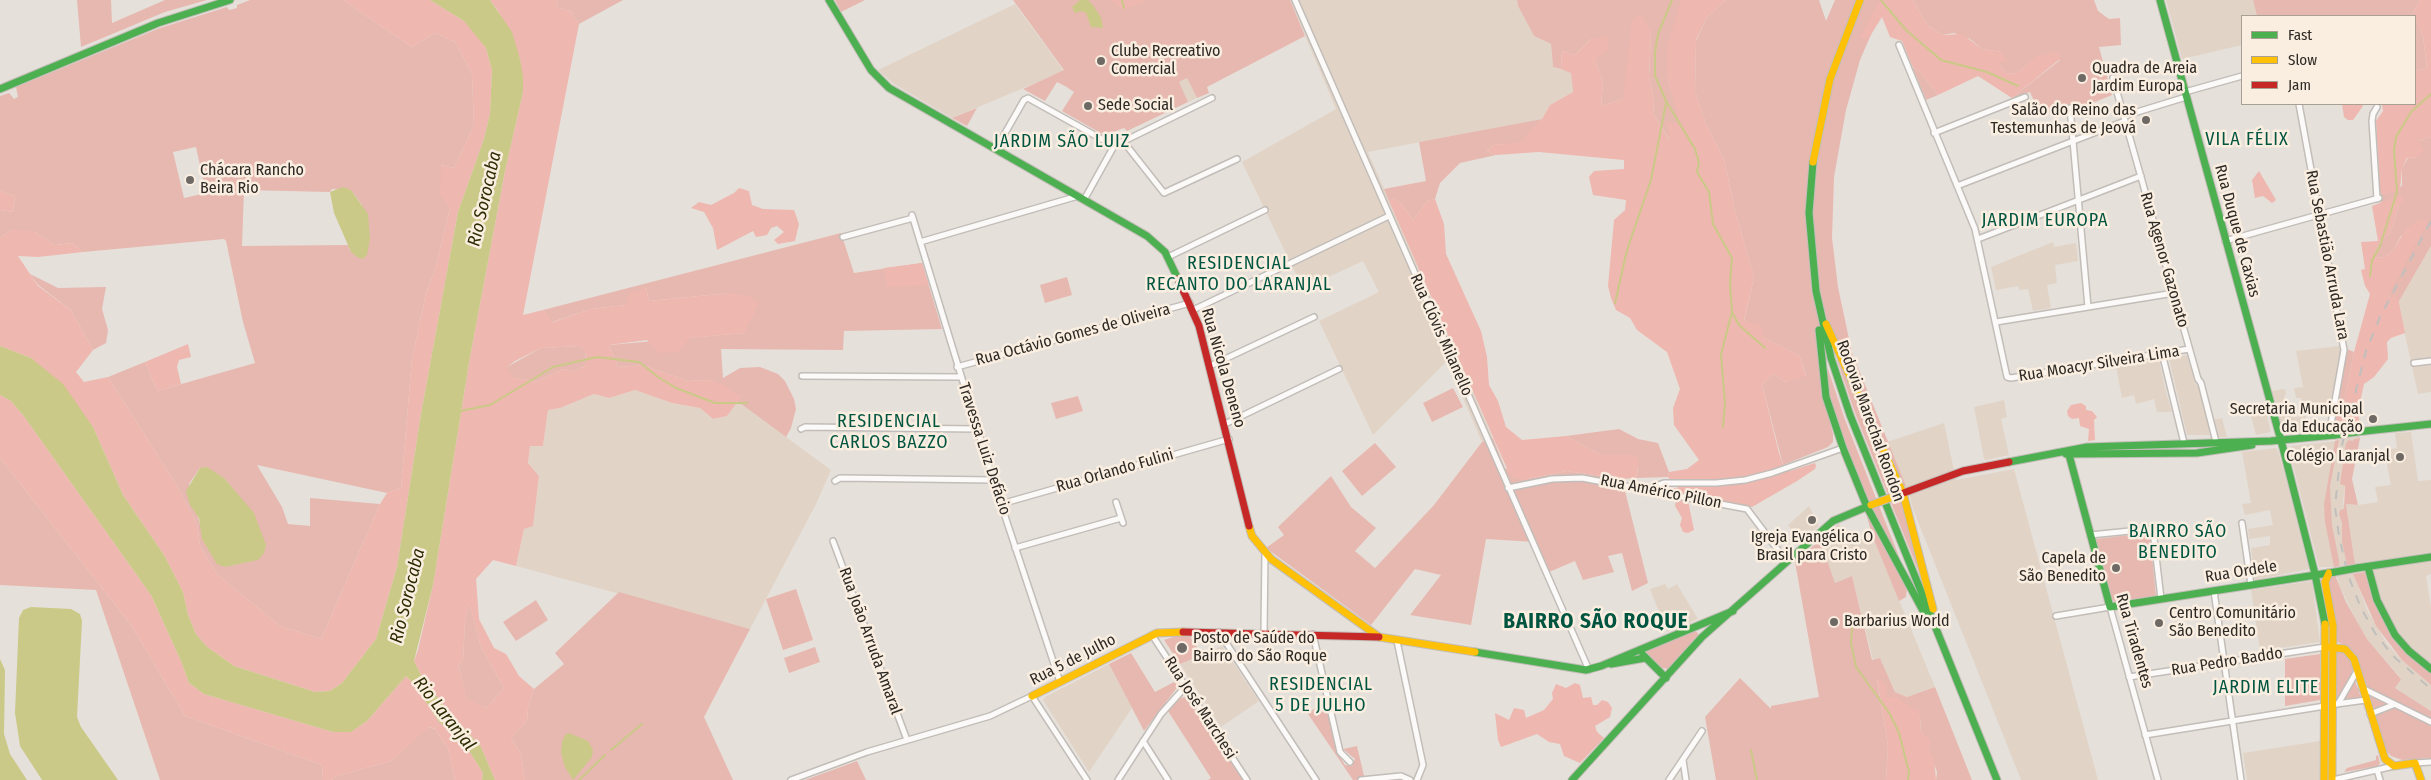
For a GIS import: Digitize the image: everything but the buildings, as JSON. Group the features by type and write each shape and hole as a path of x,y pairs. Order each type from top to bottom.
{"main road":[{"path":"0,89 158,23 230,0"},
{"name":"Rua Nicola Deneno","path":"830,0 863,58 877,78 892,90 996,148 1153,240 1168,257 1191,306 1210,366 1251,533 1265,552 1379,637 1589,670 1600,666"},
{"name":"Rodovia Marechal Rondon","path":"1860,0 1830,79 1814,155 1810,233 1816,291 1829,352 1850,415 1997,780"},
{"name":"Rua Duque de Caxias","path":"2160,0 2329,623"},
{"path":"1816,291 1826,397 1843,448 1869,506 1943,646"},
{"path":"1816,291 1834,344 1900,494 1943,646"},
{"path":"2066,453 2187,453 2228,449 2271,441 2431,424"},
{"path":"1572,780 1702,637 1835,519 1963,472 2066,453 2086,447 2271,441"},
{"path":"2184,443 2187,453"},
{"path":"2128,445 2128,454"},
{"name":"Rua Tiradentes","path":"2066,453 2110,607"},
{"name":"Rua Ordele","path":"2110,607 2431,557"},
{"path":"2368,567 2377,600 2395,635 2409,651 2431,669"},
{"path":"2324,780 2332,705 2329,623 2325,584 2332,572"},
{"path":"1600,666 1733,611"},
{"path":"1357,635 1360,624"},
{"path":"1695,626 1702,630 1702,637"},
{"name":"Rua 5 de Julho","path":"1032,696 1152,635 1174,632 1219,632 1379,637"},
{"path":"1643,647 1645,658 1666,678"},
{"path":"2329,647 2342,648 2349,653 2357,671 2382,755 2394,766 2415,763 2421,780"},
{"path":"1600,666 1645,658"},
{"path":"2328,750 2332,780"}],"street":[{"name":"Rua Clóvis Milanello","path":"1295,0 1589,670"},
{"path":"1899,45 1978,239 1996,322 2174,293"},
{"path":"1957,186 2073,141 2124,118 2241,76"},
{"name":"Rua Agenor Gazonato","path":"2112,78 2198,380 2201,383 2216,442"},
{"path":"1934,133 2025,97"},
{"path":"996,148 1026,98 1114,146"},
{"path":"920,242 1082,198 1114,146 1212,98"},
{"name":"Rua Sebastião Arruda Lara","path":"2299,105 2344,349 2332,435"},
{"path":"2070,108 2088,307"},
{"path":"2225,241 2378,199 2372,121 2373,114 2377,108"},
{"path":"1123,141 1164,193 1237,159"},
{"path":"1978,239 2141,176"},
{"path":"1168,257 1265,210"},
{"name":"Rua Octávio Gomes de Oliveira","path":"957,367 1191,306 1389,216"},
{"name":"Travessa Luiz Defácio","path":"843,237 912,217 960,377 1060,682"},
{"path":"1210,366 1314,317"},
{"name":"Rua Moacyr Silveira Lima","path":"1996,322 2006,374 2009,378 2189,349"},
{"path":"2162,353 2184,443"},
{"path":"2414,363 2431,361"},
{"path":"1225,424 1339,369"},
{"path":"802,376 960,377"},
{"path":"801,429 805,427 977,429"},
{"name":"Rua Orlando Fulini","path":"1001,504 1229,439"},
{"path":"1647,489 1664,483 1716,483 1745,480 1772,473 1843,448"},
{"path":"835,481 840,478 993,480"},
{"name":"Rua Américo Pillon","path":"1508,488 1569,478 1647,489 1749,509 1788,562"},
{"path":"1015,548 1122,521 1116,502"},
{"path":"2242,523 2251,585"},
{"path":"2090,535 2153,530 2161,599"},
{"name":"Rua João Arruda Amaral","path":"833,541 907,740"},
{"path":"1264,633 1265,552"},
{"path":"2214,591 2241,780"},
{"name":"Rua Ordele","path":"2056,616 2110,607"},
{"name":"Rua Tiradentes","path":"2110,607 2158,780"},
{"path":"1219,632 1316,780"},
{"path":"1313,634 1340,752 1350,762"},
{"name":"Rua José Marchesi","path":"1152,635 1247,780"},
{"path":"1397,641 1423,765 1417,780"},
{"name":"Rua Pedro Baddo","path":"2129,677 2329,647"},
{"path":"2332,705 2357,671"},
{"path":"1118,780 1161,714 1186,686"},
{"path":"2362,688 2368,689 2393,705 2431,722"},
{"path":"1032,696 1087,780"},
{"name":"Rua 5 de Julho","path":"791,780 854,756 990,716 1032,696"},
{"path":"2146,735 2366,700"},
{"path":"2370,714 2393,705"},
{"path":"1670,780 1702,731"},
{"path":"1143,741 1168,780"},
{"path":"1683,760 1686,780"},
{"path":"2415,763 2431,762"},
{"path":"2332,780 2394,766"},
{"path":"2377,770 2380,780"},
{"path":"1361,780 1401,776 1410,780"}],"shaded area":[{"path":"77,0 111,0 112,23 165,0 207,0 165,12 81,47"},
{"path":"250,0 343,0 412,47 435,33 455,42 472,74 474,125 454,168 441,165 450,208 435,270 426,293 412,359 401,488 387,493 257,465 282,507 288,524 310,526 310,498 380,504 321,639 280,626 217,574 200,546 197,523 176,484 108,377 145,362 157,391 255,363 243,322 226,241 224,239 83,252 72,243 55,245 35,232 11,230 0,238 0,210 13,212 15,196 0,191 0,96 9,93 14,99 18,97 16,87 160,28 227,7 229,10 237,8 237,5","holes":["196,147 206,193 184,198 173,152","332,189 351,190 362,205 351,252 348,245 242,246 244,190 330,192","200,468 224,478 233,489 241,563 225,567 201,528 189,484"]},
{"path":"343,0 430,0 464,21 475,32 486,48 492,70 490,114 484,139 458,212 421,414 397,567 376,639 342,683 330,691 315,692 234,666 206,646 196,634 188,615 183,592 164,555 123,495 93,427 31,358 0,346 0,238 11,230 26,230 35,232 55,245 72,243 83,252 38,257 18,256 38,286 71,310 93,350 76,372 84,382 108,377 176,484 197,523 200,546 217,574 280,626 321,639 380,504 387,493 401,488 412,359 426,293 435,270 450,208 440,196 441,165 454,168 474,125 472,74 455,42 435,33 412,47"},
{"path":"490,0 556,0 558,8 571,11 579,24 523,315 543,310 553,322 591,309 626,305 629,293 646,288 649,301 730,293 750,296 759,303 744,333 690,338 679,352 658,353 647,340 609,345 618,367 642,365 688,381 711,380 726,386 741,397 727,416 713,419 700,408 672,403 635,390 609,398 594,394 560,408 548,410 543,446 530,446 528,463 539,476 533,526 524,529 516,566 493,560 476,579 479,619 494,648 506,654 519,676 534,689 528,707 527,721 511,738 521,754 525,780 495,780 481,747 444,706 422,677 414,661 433,585 470,357 505,171 523,92 520,59 498,11","holes":["579,346 585,350 586,365 574,372 564,369 535,382 513,377 506,368 515,361 541,348","469,603 481,647 504,688 486,708 467,699 458,665 463,660 465,621"]},
{"path":"556,0 623,0 579,24 571,11 558,8"},
{"path":"835,0 865,0 841,12"},
{"path":"1013,0 1290,0 1305,36 1207,87 1209,93 1197,98 1187,78 1179,82 1188,102 1127,131 1124,128 1113,132 1114,138 1111,139 1062,111 1074,92 1065,86 1057,82 1045,101 1023,89 1064,70"},
{"path":"1110,0 1148,0 1123,10"},
{"path":"1290,0 1517,0 1518,6 1534,36 1551,44 1553,67 1571,72 1573,92 1550,105 1542,119 1368,152 1493,438 1482,442 1447,361 1373,435 1319,321 1379,292 1363,261 1303,289 1242,162 1336,109"},
{"path":"1517,0 1681,0 1667,76 1681,124 1670,141 1653,113 1654,100 1649,77 1651,32 1623,99 1601,106 1603,82 1595,60 1591,39 1575,55 1562,51 1561,69 1553,67 1551,44 1534,36 1518,6"},
{"path":"1681,0 1726,0 1707,17 1696,40 1695,91 1706,124 1724,159 1735,211 1754,277 1744,321 1760,324 1764,338 1799,355 1806,376 1785,382 1774,374 1762,384 1779,453 1783,465 1790,471 1815,463 1816,466 1815,469 1797,481 1752,507 1687,496 1694,530 1688,533 1683,532 1680,525 1682,518 1675,506 1677,493 1655,488 1678,488 1668,477 1669,472 1687,469 1699,460 1674,425 1673,408 1680,389 1667,352 1637,330 1630,318 1616,310 1608,286 1614,220 1625,210 1626,200 1593,195 1589,177 1594,171 1624,169 1624,160 1539,152 1496,155 1487,151 1493,145 1521,142 1542,119 1550,105 1573,92 1571,73 1561,69 1562,51 1575,55 1591,39 1607,36 1609,49 1595,60 1603,82 1601,106 1623,99 1632,20 1638,16 1643,17 1651,32 1649,77 1654,100 1653,113 1669,140 1667,122 1680,124 1667,76 1667,47"},
{"path":"1726,0 1819,0 1826,21 1835,0 1886,0 1860,60 1846,110 1834,177 1832,238 1838,287 1852,353 1906,486 1902,486 1830,329 1816,332 1826,408 1833,434 1833,442 1828,447 1783,465 1762,384 1774,374 1785,382 1806,375 1799,355 1764,338 1744,322 1754,277 1735,211 1724,159 1706,124 1695,91 1696,41 1707,17"},
{"path":"1880,0 1913,0 1927,25 1942,35 1962,34 1982,49 2002,52 2006,61 1999,63 2007,74 2017,73 2035,57 2055,52 2059,54 2060,59 2012,98 1978,76 1938,95 1921,73 1912,66 1902,41 1890,37 1882,17 1867,41 1865,38 1859,38"},
{"path":"1913,0 2094,0 2098,11 2109,19 2120,18 2121,45 2099,47 2112,95 2065,114 2063,110 2051,114 2034,101 2030,92 2012,98 2060,60 2036,57 2017,73 2007,74 1999,63 2002,52 1982,49 1970,39 1954,33 1942,35 1927,25"},
{"path":"2166,0 2253,0 2257,15 2241,15 2241,45 2182,59"},
{"path":"2253,0 2420,0 2413,13 2414,15 2257,15"},
{"path":"2420,0 2431,0 2431,137 2418,141 2424,150 2418,157 2407,158 2402,168 2400,191 2383,194 2380,192 2376,121 2383,111 2382,105 2416,105 2416,71 2427,68 2423,36 2416,20 2416,15 2413,13"},
{"path":"1015,4 1064,71 952,118 894,84 878,70"},
{"path":"2416,19 2423,36 2427,68 2416,71"},
{"path":"1912,66 1921,73 1938,95 1926,100"},
{"path":"1187,78 1197,98 1188,102 1178,82"},
{"path":"2342,105 2363,106 2353,120 2348,120 2344,117"},
{"path":"977,108 967,126 952,118"},
{"path":"1542,119 1521,143 1493,145 1487,151 1496,155 1460,163 1440,183 1435,199 1427,201 1413,220 1399,201 1393,198 1389,201 1384,189 1426,181 1419,142"},
{"path":"2431,137 2431,246 2398,303 2388,296 2402,234 2394,249 2388,255 2380,258 2375,257 2374,253 2380,241 2390,233 2399,206 2381,204 2380,192 2383,194 2402,186 2402,168 2408,158 2417,157 2418,141"},
{"path":"2259,171 2276,200 2272,203 2263,196 2255,198 2252,180"},
{"path":"739,188 749,191 752,205 763,209 794,210 799,224 795,241 778,244 774,240 784,232 777,226 771,228 767,235 756,237 753,231 717,250 713,228 704,212 691,208 699,202 711,205 734,193"},
{"path":"0,191 15,196 13,212 0,210"},
{"path":"2401,195 2404,201 2399,206 2390,233 2380,241 2374,253 2375,257 2380,258 2388,255 2394,249 2407,227 2421,220 2428,221 2388,296 2398,298 2405,333 2391,338 2387,342 2388,359 2374,377 2364,384 2358,411 2360,427 2339,429 2354,352 2370,294 2365,286 2361,270 2365,269 2361,242 2378,241 2372,206"},
{"path":"1393,198 1399,201 1413,220 1427,201 1435,199 1444,224 1446,254 1481,331 1487,357 1489,385 1498,401 1506,427 1522,440 1566,436 1601,455 1636,455 1639,462 1636,478 1622,479 1567,471 1523,480 1513,477 1509,473 1389,201"},
{"path":"841,233 854,273 922,263 942,329 844,331 843,350 721,349 723,378 740,368 760,367 778,374 785,381 794,399 796,409 791,428 786,437 737,401 741,397 711,380 688,381 642,365 618,367 609,345 744,333 730,293 649,301 646,288 626,305 591,309 552,322 543,310"},
{"path":"2053,242 2054,247 2076,243 2078,261 2055,265 2057,283 2047,285 2051,308 2033,311 2028,289 2019,290 2018,286 1996,290 1991,267"},
{"path":"2431,246 2431,392 2418,394 2398,303"},
{"path":"922,263 929,285 887,287 884,268"},
{"path":"30,274 58,288 106,287 102,309 108,330 106,343 93,350 71,310 38,285"},
{"path":"1067,277 1072,295 1045,303 1040,285"},
{"path":"188,344 191,357 179,360 177,367 181,384 157,391 145,362"},
{"path":"579,346 585,350 586,365 574,372 564,369 535,382 512,377 505,368 541,348"},
{"path":"2339,346 2347,349 2337,405 2302,407 2301,398 2296,398 2294,388 2303,387 2296,351"},
{"path":"2347,349 2354,352 2339,429 2333,430"},
{"path":"2187,355 2196,385 2200,384 2210,435 2187,435 2169,359"},
{"path":"1839,359 1898,491 1896,492 1899,499 1901,499 1922,580 1855,413 1837,360"},
{"path":"2159,360 2172,412 2157,412 2154,399 2136,404 2134,395 2122,398 2116,367"},
{"path":"1828,369 1844,417 1904,569 1872,510 1840,433 1831,406 1826,370"},
{"path":"1453,388 1463,407 1432,422 1423,403"},
{"path":"2285,389 2286,394 2284,397 2287,410 2291,417 2306,416 2307,431 2283,432 2272,391"},
{"path":"635,390 672,403 700,408 713,419 727,416 737,401 831,470 816,504 750,629 516,566 524,529 533,525 539,476 528,463 530,446 543,446 548,410 560,408 594,394 609,398"},
{"path":"0,395 11,401 23,415 151,595 189,683 204,694 333,732 351,732 367,721 406,676 414,684 439,722 458,736 466,746 483,773 482,780 455,780 448,749 435,729 429,727 391,761 337,776 331,780 323,780 322,765 185,716 131,625 0,458"},
{"path":"1078,396 1083,411 1056,419 1051,403"},
{"path":"2004,400 2007,417 2001,419 2009,455 1986,460 1984,459 1974,407"},
{"path":"2081,403 2086,406 2086,410 2092,411 2097,417 2094,420 2095,440 2088,441 2089,429 2080,426 2079,418 2072,419 2068,416 2067,411 2071,405"},
{"path":"2266,412 2271,432 2256,435 2251,416"},
{"path":"2222,418 2227,437 2217,437 2213,420"},
{"path":"1944,423 1956,480 2014,469 2098,780 2021,780 1887,442"},
{"path":"2360,427 2360,438 2354,439 2346,474 2343,502 2355,563 2346,504 2358,505 2378,502 2375,487 2391,485 2384,450 2397,448 2395,433 2411,432 2418,481 2431,480 2431,574 2426,576 2431,607 2431,673 2408,654 2391,633 2376,605 2365,572 2354,574 2367,610 2387,644 2431,685 2431,711 2395,688 2401,678 2367,639 2340,587 2334,567 2319,567 2291,457 2290,446 2336,441 2335,429"},
{"path":"1619,429 1638,439 1658,443 1669,472 1668,477 1636,478 1638,469 1636,455 1601,455 1566,436"},
{"path":"1493,438 1505,468 1528,479 1567,471 1622,479 1648,583 1632,591 1622,553 1608,556 1614,572 1583,580 1575,561 1549,572 1535,542 1486,539 1471,625 1410,615 1441,575 1415,569 1371,625 1266,548 1284,535 1278,527 1331,476 1351,507 1376,528 1355,551 1375,568 1434,505 1482,442"},
{"path":"2360,438 2352,479 2358,505 2346,504 2355,564 2347,565 2342,541 2342,523 2339,514 2340,510 2344,509 2345,486 2340,484 2346,443 2349,440 2353,441"},
{"path":"2339,440 2330,486 2332,525 2339,560 2339,566 2334,567 2325,522 2324,504 2335,441"},
{"path":"1375,443 1396,467 1362,496 1342,471"},
{"path":"2276,448 2285,474 2309,569 2255,580 2251,548 2270,545 2270,536 2249,539 2248,529 2273,525 2270,510 2245,515 2242,504 2251,503 2242,452"},
{"path":"0,458 131,625 185,716 322,765 323,780 160,780 96,590 0,585"},
{"path":"1809,506 1819,526 1800,543 1788,525"},
{"path":"1866,513 1907,587 1906,597 1899,601 1872,535"},
{"path":"1839,523 1847,544 1872,535 1935,687 1907,697 1895,692 1880,658 1873,660 1852,577 1835,583 1820,540"},
{"path":"2146,533 2150,536 2156,596 2115,602 2111,598 2096,539"},
{"name":"Barbarius World","path":"1820,540 1835,583 1852,576 1872,660 1880,658 1895,692 1907,697 1935,687 1972,780 1936,780 1937,772 1927,738 1921,732 1920,718 1896,697 1885,697 1877,679 1888,746 1886,780 1716,780 1705,717 1740,678 1771,709 1771,706 1819,697 1795,562"},
{"path":"2365,572 2374,600 2387,627 2402,649 2431,673 2431,685 2402,660 2376,626 2353,574"},
{"path":"2335,575 2346,602 2367,639 2401,679 2395,688 2431,711 2431,758 2402,760 2391,756 2385,749 2368,688 2357,658 2349,648 2336,641 2328,584 2330,578"},
{"path":"2312,581 2320,642 2260,651 2251,590"},
{"path":"1665,584 1668,589 1677,584 1698,619 1667,632 1650,589"},
{"path":"796,589 813,640 783,650 766,599"},
{"path":"619,592 750,629 704,717 733,780 525,780 521,754 511,738 527,721 528,707 534,689 564,664 555,653"},
{"path":"536,600 548,620 516,641 503,622"},
{"path":"469,602 481,647 504,688 486,708 467,700 458,665 463,660 465,621"},
{"path":"1694,630 1698,633 1698,637 1669,669 1661,668 1646,654 1647,649"},
{"path":"1176,636 1190,636 1202,655 1180,664 1164,640"},
{"path":"1222,646 1259,701 1221,727 1180,664"},
{"path":"815,647 820,662 789,673 784,658"},
{"path":"2337,651 2343,652 2351,660 2353,670 2339,699 2336,700"},
{"path":"1131,653 1155,692 1176,681 1179,685 1144,731 1109,664"},
{"path":"2320,654 2320,700 2285,706 2285,659"},
{"path":"1109,664 1132,708 1089,772 1043,700 1045,697"},
{"path":"1877,678 1884,683 1887,689 1885,697 1896,697 1911,708 1919,710 1921,731 1930,741 1929,749 1934,758 1936,780 1886,780 1888,746"},
{"path":"2355,681 2361,697 2346,699 2345,698"},
{"path":"1575,683 1580,685 1583,698 1591,697 1593,705 1597,705 1602,700 1608,702 1612,708 1610,717 1595,726 1597,732 1604,738 1580,763 1564,756 1560,744 1549,742 1537,734 1501,747 1498,740 1495,713 1509,720 1514,708 1524,710 1526,718 1544,710 1553,699 1552,693 1556,684 1566,688"},
{"path":"1180,698 1190,699 1243,780 1208,780 1211,778 1168,711"},
{"path":"1327,707 1337,752 1345,765 1352,766 1355,759 1343,749 1357,746 1364,776 1357,780 1353,780 1306,711"},
{"path":"428,727 435,729 448,749 455,780 331,780 337,776 391,761"},
{"path":"2320,741 2319,780 2247,780 2243,753"},
{"path":"2378,755 2380,763 2378,766 2344,772 2347,768 2376,760"},
{"path":"857,761 866,780 805,780"}],"water":[{"path":"430,0 490,0 512,32 523,77 523,92 505,171 470,357 433,585 414,661 422,677 444,706 481,747 495,780 482,780 483,773 466,746 458,736 439,722 414,684 406,676 367,721 351,732 333,732 204,694 189,683 151,595 23,415 11,401 0,395 0,346 31,358 63,384 93,427 123,495 164,555 183,592 188,615 196,634 206,646 234,666 315,692 330,691 342,683 376,639 397,567 421,414 458,212 484,139 490,114 492,70 486,48 464,21"},
{"path":"1080,0 1088,0 1092,4 1101,17 1103,28 1091,27 1086,13 1081,11 1075,13 1072,7"},
{"path":"343,187 351,190 368,214 370,239 367,255 363,259 351,252 334,213 330,192"},
{"path":"207,467 224,478 254,513 266,545 264,553 258,560 225,567 217,564 202,539 199,518 190,505 186,491 200,468"},
{"path":"31,607 71,609 80,614 82,621 77,717 81,727 118,780 42,780 20,746 15,713 19,618 23,610"},
{"path":"0,659 5,670 4,734 10,754 27,780 0,780"},
{"path":"569,733 588,741 593,750 592,757 573,780 565,767 561,753 562,742 565,735"}],"waterway":[{"path":"1122,0 1124,8"},
{"path":"1672,0 1658,34 1655,52 1655,76 1666,101 1695,149 1699,163 1697,172 1709,192 1713,224 1732,258 1730,284 1732,312 1721,354 1725,403 1723,427"},
{"path":"1881,0 1906,30 1941,60 1987,72 2018,86"},
{"path":"2370,276 2372,260 2380,246 2397,192 2394,150 2396,137 2411,112 2431,94"},
{"path":"1615,303 1627,250 1651,180 1666,103"},
{"path":"1732,312 1739,325 1765,348"},
{"path":"460,411 490,405 553,367 597,357 639,362 676,388 715,403 747,403"},
{"path":"1852,628 1851,643 1856,667 1890,714 1899,733 1909,772 1908,780"},
{"path":"611,750 642,724"},
{"path":"1751,750 1757,780"},
{"path":"579,780 605,755"}],"railway":[{"path":"2431,221 2380,317 2366,351 2341,449 2335,507 2339,536 2348,575 2361,608 2375,633 2393,656 2431,689"}],"traffic: fast":[{"path":"0,89 158,23 230,0"},
{"path":"829,0 871,70 889,88 1147,236 1165,252 1178,279"},
{"path":"2160,0 2283,448 2315,574 2325,624"},
{"path":"1813,162 1809,213 1816,291 1831,358 1850,415 1997,780"},
{"path":"1819,330 1826,397 1843,448 1867,507 1927,618"},
{"path":"2356,432 2431,424"},
{"path":"2335,435 2356,432"},
{"path":"2009,462 2087,447 2271,441 2335,435"},
{"path":"2066,454 2197,453 2252,445"},
{"path":"2068,451 2110,607 2335,572"},
{"path":"1572,780 1702,637 1833,521 1871,505"},
{"path":"2357,568 2431,557"},
{"path":"2368,567 2377,600 2395,635 2409,651 2431,669"},
{"path":"2335,572 2357,568"},
{"path":"1475,652 1586,670 1601,666 1733,611"},
{"path":"1643,655 1666,678"},
{"path":"1611,664 1645,658"}],"traffic: slow":[{"path":"1813,162 1830,79 1860,0"},
{"path":"1826,324 1903,493 1933,609"},
{"path":"1871,505 1898,495"},
{"path":"1249,526 1252,536 1271,559 1379,637 1475,652"},
{"path":"2329,573 2325,582 2333,626 2332,780"},
{"path":"2324,780 2325,624"},
{"path":"1032,696 1157,633 1183,632"},
{"path":"2328,647 2345,649 2354,659 2385,759 2394,766 2415,763 2421,780"}],"traffic: jam":[{"path":"1178,279 1199,326 1249,526"},
{"path":"1898,495 1963,471 2009,462"},
{"path":"1183,632 1379,637"}],"place":[{"name":"Clube Recreativo Comercial","path":"1101,61"},
{"name":"Quadra de Areia Jardim Europa","path":"2082,78"},
{"name":"Sede Social","path":"1088,106"},
{"name":"Salão do Reino das Testemunhas de Jeová","path":"2146,120"},
{"name":"Chácara Rancho Beira Rio","path":"190,180"},
{"name":"Secretaria Municipal da Educação","path":"2373,419"},
{"name":"Colégio Laranjal","path":"2400,457"},
{"name":"Igreja Evangélica O Brasil para Cristo","path":"1812,520"},
{"name":"Capela de São Benedito","path":"2116,568"},
{"name":"Barbarius World","path":"1834,622"},
{"name":"Centro Comunitário São Benedito","path":"2159,623"},
{"name":"Posto de Saúde do Bairro do São Roque","path":"1182,648"}],"district":[{"name":"VILA FÉLIX","path":"2247,140"},
{"name":"JARDIM SÃO LUIZ","path":"1062,142"},
{"name":"JARDIM EUROPA","path":"2045,221"},
{"name":"RESIDENCIAL RECANTO DO LARANJAL","path":"1239,274"},
{"name":"RESIDENCIAL CARLOS BAZZO","path":"889,432"},
{"name":"BAIRRO SÃO BENEDITO","path":"2178,542"},
{"name":"BAIRRO SÃO ROQUE","path":"1596,622"},
{"name":"JARDIM ELITE","path":"2266,688"},
{"name":"RESIDENCIAL 5 DE JULHO","path":"1321,695"}],"water label":[{"name":"Rio Sorocaba","path":"485,199"},
{"name":"Rio Sorocaba","path":"408,596"},
{"name":"Rio Laranjal","path":"444,714"}]}
